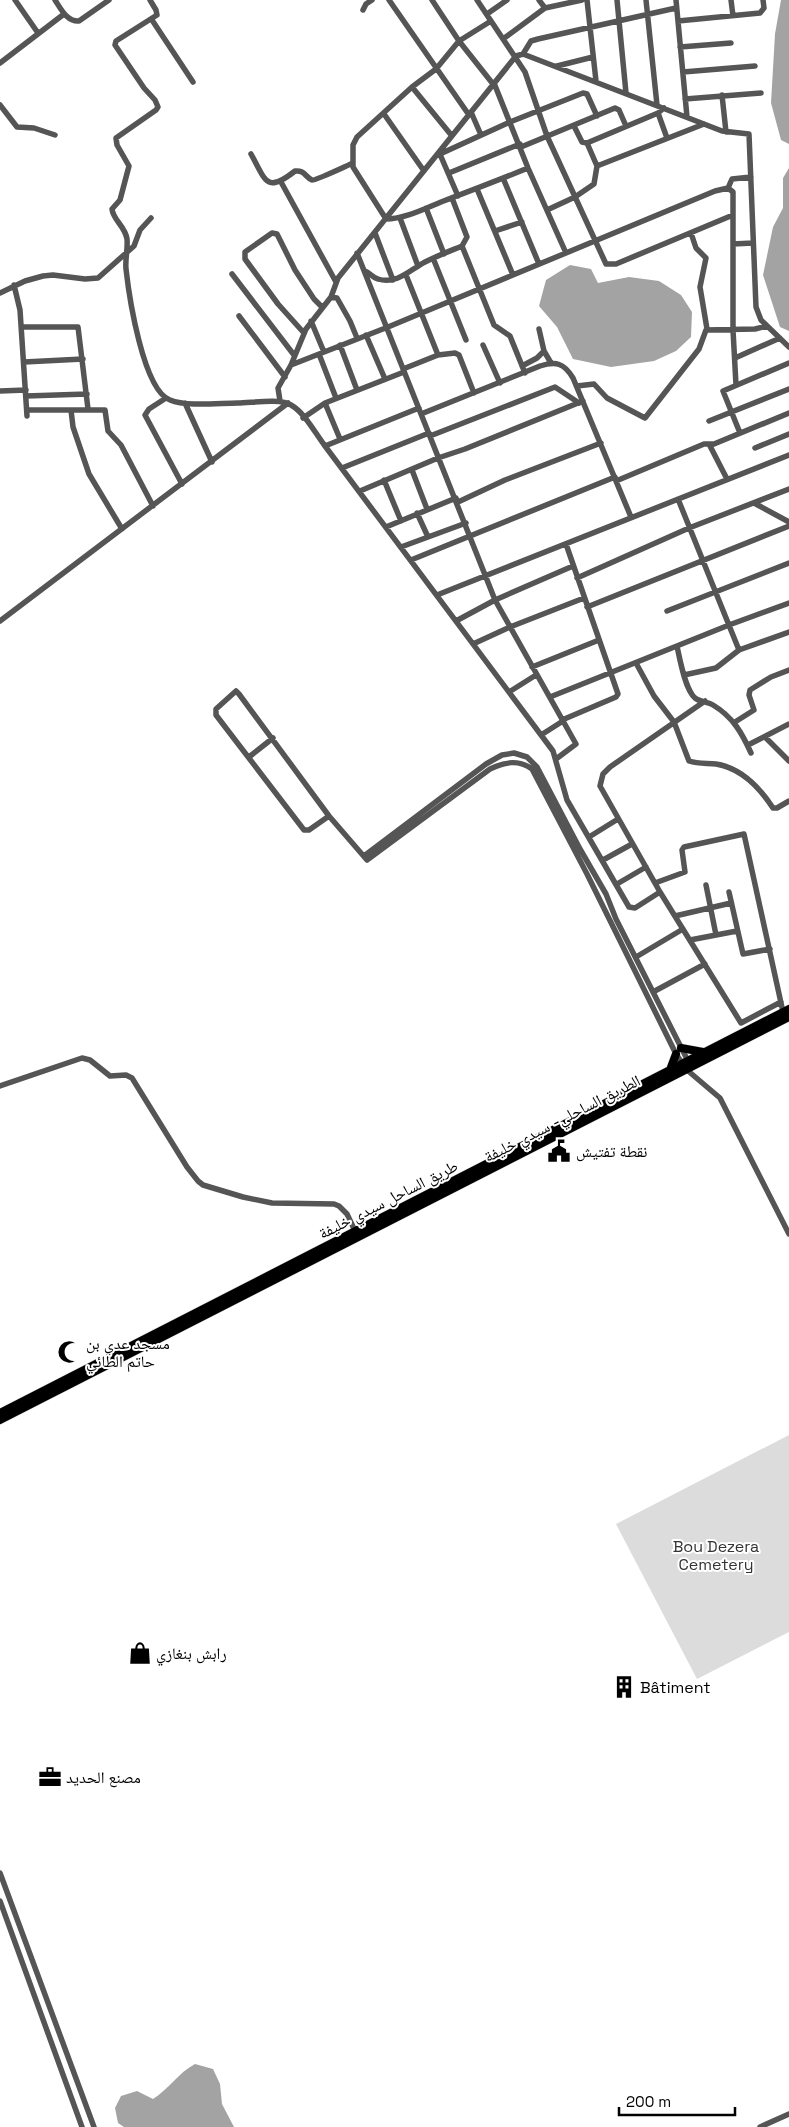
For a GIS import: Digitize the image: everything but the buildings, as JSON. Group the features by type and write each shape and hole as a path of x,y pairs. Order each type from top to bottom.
{"highway":[{"name":"طريق الساحل سيدي خليفة","path":"0,1413 670,1070 688,1067 705,1052 787,1013"},
{"name":"الطريق الساحلي- سيدي خليفة","path":"0,1420 688,1067 787,1013"},
{"path":"670,1070 679,1051 705,1052"}],"street":[{"path":"15,0 38,33"},
{"path":"55,0 64,14 71,20 79,21 109,0"},
{"path":"150,0 157,13 152,20 116,41 115,45 121,56 155,100 158,107 116,138 117,144 129,166 120,200 112,209 114,216 122,224 126,236 126,267 134,323 156,388 166,398 185,403 280,401 292,405 360,491 553,751 567,800 630,907 632,908 660,892"},
{"path":"363,10 366,4 372,0"},
{"path":"389,0 436,69 470,113 481,135"},
{"path":"432,0 459,41 494,83 528,168 566,253"},
{"path":"476,0 516,56 525,72 547,136 606,264 610,266 734,215"},
{"path":"487,14 507,0"},
{"path":"540,0 545,8"},
{"path":"504,39 554,3 582,0"},
{"path":"587,0 596,81"},
{"path":"617,0 626,93"},
{"path":"646,0 657,105"},
{"path":"676,0 687,117"},
{"path":"732,0 733,16"},
{"path":"678,21 760,13 764,8 762,0"},
{"path":"523,54 531,41 676,8"},
{"path":"0,63 64,14"},
{"path":"152,20 193,82"},
{"path":"386,219 353,167 353,145 357,137 412,86 436,69 459,41 491,21"},
{"path":"680,48 731,43"},
{"path":"280,401 278,388 291,365 304,333 311,321 331,297 336,282 357,253 440,153 516,56 523,54 726,132 749,134 756,308 761,320 789,347"},
{"path":"557,66 593,57"},
{"path":"683,72 755,66"},
{"path":"412,86 452,136"},
{"path":"440,153 510,122 586,93 596,116"},
{"path":"685,99 761,93"},
{"path":"722,96 726,132"},
{"path":"0,105 17,127 34,128 55,134"},
{"path":"449,173 617,108 626,126"},
{"path":"574,126 582,142 587,143 658,113 664,108"},
{"path":"658,113 667,138"},
{"path":"384,114 424,171"},
{"path":"597,166 704,124"},
{"path":"547,210 575,197 594,184 597,166 587,143"},
{"path":"365,271 380,280 393,280 406,275 434,258 462,246 467,237 449,173 440,153"},
{"path":"251,154 266,180 274,184 281,182 295,171 304,172 311,180 317,181 333,171 352,164"},
{"path":"386,219 400,218 528,168"},
{"path":"728,188 732,179 752,177"},
{"path":"503,178 539,264"},
{"path":"281,182 336,282"},
{"path":"728,188 732,192 734,215 733,330 736,384"},
{"path":"291,365 388,327 715,191 728,188"},
{"path":"477,189 512,275"},
{"path":"426,208 444,254"},
{"path":"0,293 25,281 53,275 94,280 108,271 134,246 140,230 151,218"},
{"path":"400,218 418,266"},
{"path":"495,231 522,222"},
{"path":"304,333 272,297 245,259 245,252 272,233 277,234 295,270 314,299 322,307"},
{"path":"375,233 393,280"},
{"path":"577,386 594,384 607,398 645,418 697,353 707,329 700,287 706,258 696,248 690,233"},
{"path":"734,244 753,243"},
{"path":"462,246 494,325 510,336 525,373"},
{"path":"357,253 388,327 438,458 457,500 495,600 576,745 556,759"},
{"path":"434,258 466,340"},
{"path":"232,274 294,355"},
{"path":"406,275 438,355"},
{"path":"14,285 22,327 27,413 78,409 105,410 108,431 121,445 153,506"},
{"path":"331,297 337,298 357,338"},
{"path":"239,316 285,377"},
{"path":"311,321 336,398"},
{"path":"707,329 755,329 767,326"},
{"path":"22,327 78,327 88,409"},
{"path":"539,329 544,351 551,363"},
{"path":"366,335 385,379"},
{"path":"735,358 780,338"},
{"path":"340,345 357,390"},
{"path":"483,345 500,383"},
{"path":"522,366 537,358 544,351"},
{"path":"303,418 325,402 385,379 438,355 452,352 458,355 474,394"},
{"path":"24,362 83,359"},
{"path":"326,446 420,411 474,394 551,363 561,364 567,368 577,386 581,402 631,517"},
{"path":"740,433 723,391 789,363"},
{"path":"342,468 550,388 558,388 581,402"},
{"path":"709,421 789,389"},
{"path":"0,391 87,394"},
{"path":"166,398 149,409 145,415 182,484"},
{"path":"325,402 340,440"},
{"path":"360,491 581,402"},
{"path":"185,403 212,462"},
{"path":"0,621 288,403"},
{"path":"73,417 78,409"},
{"path":"71,410 73,427 89,474 122,529"},
{"path":"411,560 704,444 740,433 789,413"},
{"path":"755,448 789,434"},
{"path":"386,527 427,509 457,500 600,443"},
{"path":"709,444 727,479"},
{"path":"437,595 789,456"},
{"path":"412,470 427,509"},
{"path":"384,480 401,521"},
{"path":"577,578 689,528 789,489"},
{"path":"678,499 739,650"},
{"path":"754,503 789,522"},
{"path":"417,513 428,537"},
{"path":"401,547 466,523"},
{"path":"587,607 789,526"},
{"path":"541,736 563,721 616,697 618,694 566,544"},
{"path":"667,611 789,563"},
{"path":"456,621 495,600 573,566"},
{"path":"473,644 510,627 584,598"},
{"path":"550,697 789,603"},
{"path":"684,675 716,668 739,650 789,632"},
{"path":"532,667 599,640"},
{"path":"677,646 684,675 695,698 705,701 724,712 735,722 751,753"},
{"path":"636,663 654,696 674,722 689,762 720,765 738,772 757,786 773,808 777,808 789,801"},
{"path":"735,722 754,710 749,695 750,690 789,670"},
{"path":"509,692 536,675"},
{"path":"329,816 309,830 304,830 215,712 216,709 236,692 273,738 329,816 365,858 488,767 516,762 532,770 590,873 679,1051 688,1067 720,1098 789,1234"},
{"path":"705,701 603,774 600,786 660,892 746,1031"},
{"path":"748,746 789,724"},
{"path":"765,737 789,761"},
{"path":"249,757 273,738"},
{"path":"589,837 618,818"},
{"path":"655,883 685,872 682,850 684,847 744,834 781,1002 787,1013"},
{"path":"603,860 632,844"},
{"path":"617,884 646,867"},
{"path":"706,885 716,935"},
{"path":"729,892 743,954 770,949"},
{"path":"676,916 731,903"},
{"path":"609,911 636,956 679,1051"},
{"path":"636,956 683,928"},
{"path":"690,940 737,931"},
{"path":"653,992 705,964"},
{"path":"741,1023 781,1002"},
{"path":"0,1086 45,1072 76,1058 86,1058 110,1076 132,1078 188,1167 203,1185 243,1198 272,1203 334,1204 343,1209 355,1231"},
{"path":"0,1872 94,2127"},
{"path":"0,1901 82,2127"},
{"path":"760,2127 789,2114"}],"green space":[{"name":"Bou Dezera Cemetery","path":"789,1435 789,1632 697,1679 616,1524"}],"shaded area":[{"path":"781,0 789,0 789,144 781,140 771,103 775,34"},
{"path":"789,168 789,331 780,327 763,275 773,227 783,208 783,178"},
{"path":"570,265 591,269 598,283 629,277 659,281 681,295 692,312 691,337 676,351 654,361 611,367 573,359 557,327 539,306 546,280"},
{"path":"195,2064 213,2069 220,2084 222,2104 234,2127 124,2127 118,2123 115,2108 121,2096 137,2091 153,2099"}],"place":[{"name":"نقطة تفتيش","path":"559,1151"},
{"name":"مسجد عدي بن حاتم الطائي","path":"69,1352"},
{"name":"رابش بنغازي","path":"140,1653"},
{"name":"Bâtiment","path":"624,1687"},
{"name":"مصنع الحديد","path":"50,1777"}]}
